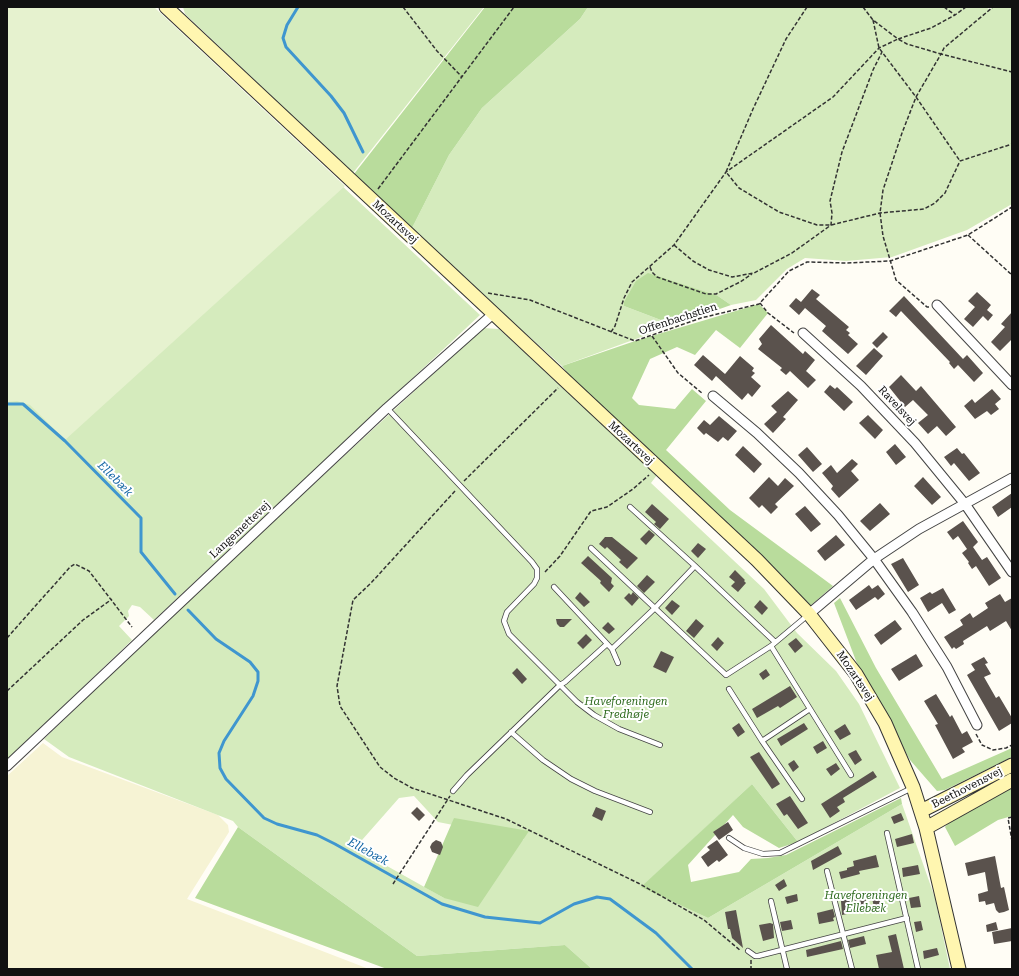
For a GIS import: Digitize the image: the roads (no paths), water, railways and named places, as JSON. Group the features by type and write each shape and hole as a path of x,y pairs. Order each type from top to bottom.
{"street":[{"name":"Mozartsvej","path":"166,7 757,560 809,614 860,680 886,723 913,787 921,811 959,969"},
{"path":"937,305 1012,385"},
{"name":"Langemettevej","path":"7,766 387,408 493,314"},
{"name":"Ravelsvej","path":"803,333 861,386 910,438 965,504 1012,572"},
{"path":"713,396 757,433 799,473 838,515 874,559 912,612 939,655 977,725"},
{"path":"809,614 874,559 919,530 1012,478"},
{"name":"Beethovensvej","path":"921,811 1012,765"},
{"name":"Beethovensvej","path":"926,828 1012,780"}],"lane":[{"path":"387,408 537,569 537,578 534,584 507,612 504,621 509,634 577,702 594,715 619,729 660,745"},
{"path":"630,507 776,642"},
{"path":"591,548 726,675 771,646 809,614"},
{"path":"612,649 655,608 695,566"},
{"path":"554,587 612,649 618,663"},
{"path":"453,791 560,685 607,644"},
{"path":"771,646 851,775"},
{"path":"729,688 802,799"},
{"path":"762,740 810,709"},
{"path":"511,732 543,760 571,779 595,791 650,812"},
{"path":"729,838 744,848 763,854 780,853 913,787"},
{"path":"887,833 918,969"},
{"path":"827,871 852,969"},
{"path":"771,901 787,969"},
{"path":"745,952 755,956 907,918"}],"waterway":[{"path":"298,7 287,25 283,38 286,47 331,96 344,113 363,152"},
{"name":"Ellebæk","path":"7,404 23,404 65,441 141,518 141,552 175,594"},
{"name":"Ellebæk","path":"188,610 216,639 250,662 258,672 258,681 253,696 224,741 219,753 220,768 226,779 264,818 277,824 317,835 442,904 485,917 540,923 574,904 597,897 610,899 656,933 692,969"}],"park label":[{"name":"Haveforeningen Fredhøje","path":"626,708"},
{"name":"Haveforeningen Ellebæk","path":"866,902"}]}
